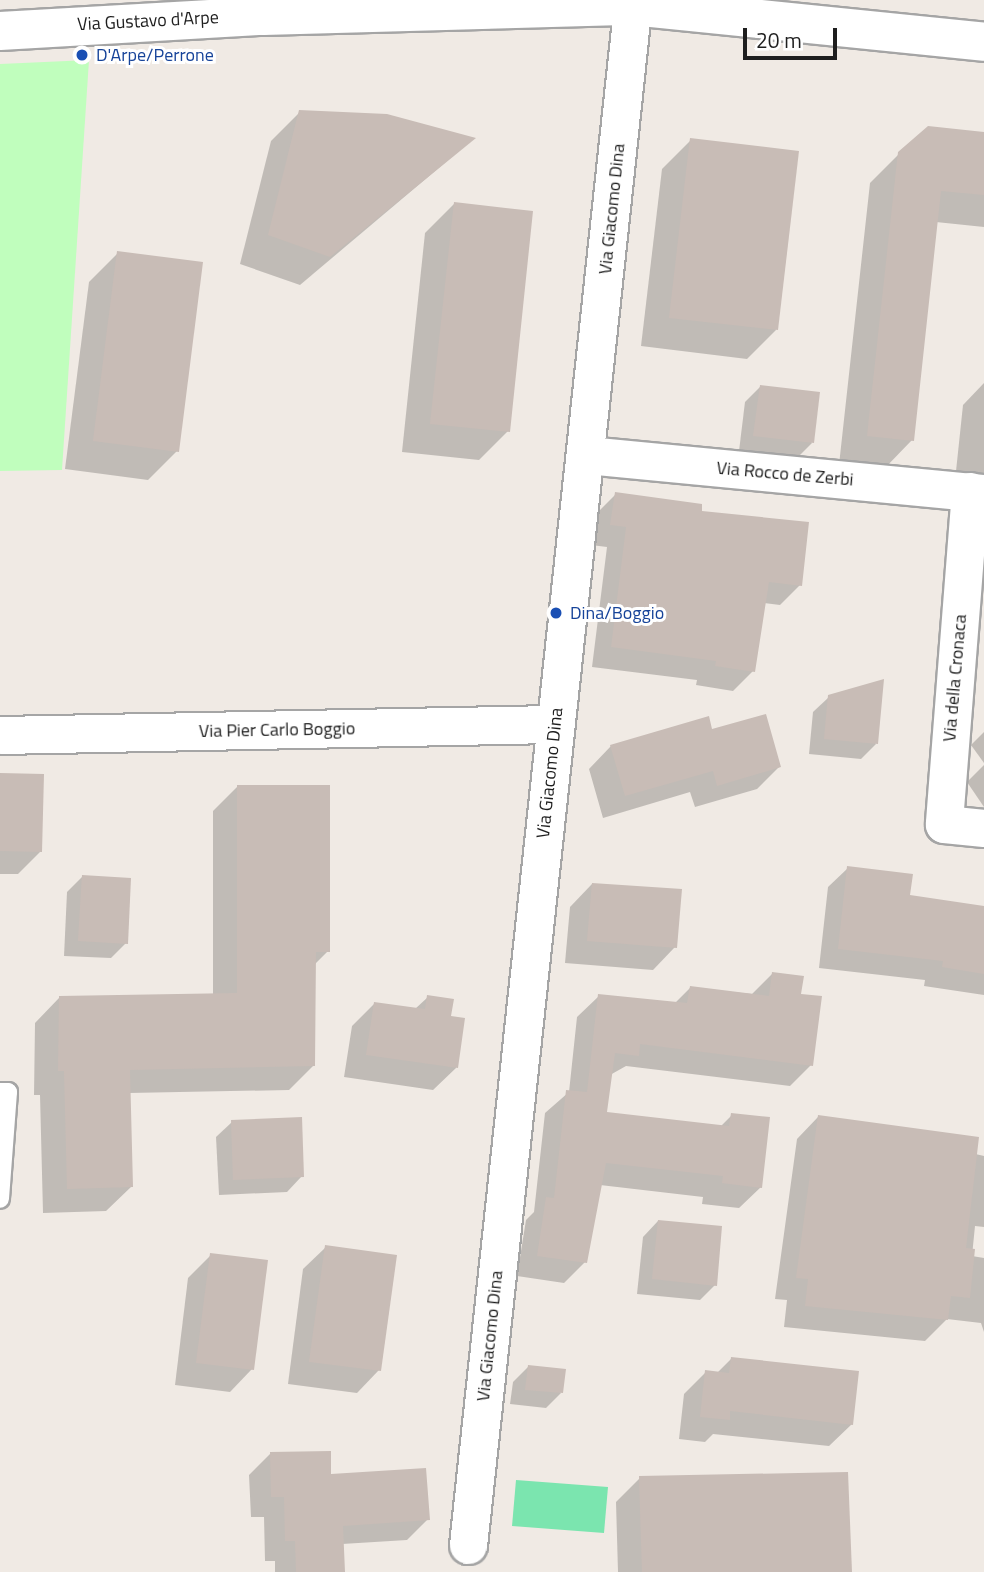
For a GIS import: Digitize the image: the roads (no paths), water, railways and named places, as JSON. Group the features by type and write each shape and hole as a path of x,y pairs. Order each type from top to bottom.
{"street":[{"name":"Via Gustavo d'Arpe","path":"0,31 391,6 633,3 984,42"},
{"name":"Via Giacomo Dina","path":"468,1545 554,724 587,455 633,3"},
{"name":"Via Rocco de Zerbi","path":"587,455 977,492"},
{"name":"Via della Cronaca","path":"977,492 944,824 984,828"},
{"name":"Via Pier Carlo Boggio","path":"0,735 554,724"}],"lane":[{"path":"0,1092 8,1092 0,1199"}],"place":[{"name":"D'Arpe/Perrone","path":"82,55"},
{"name":"Dina/Boggio","path":"556,613"}]}
